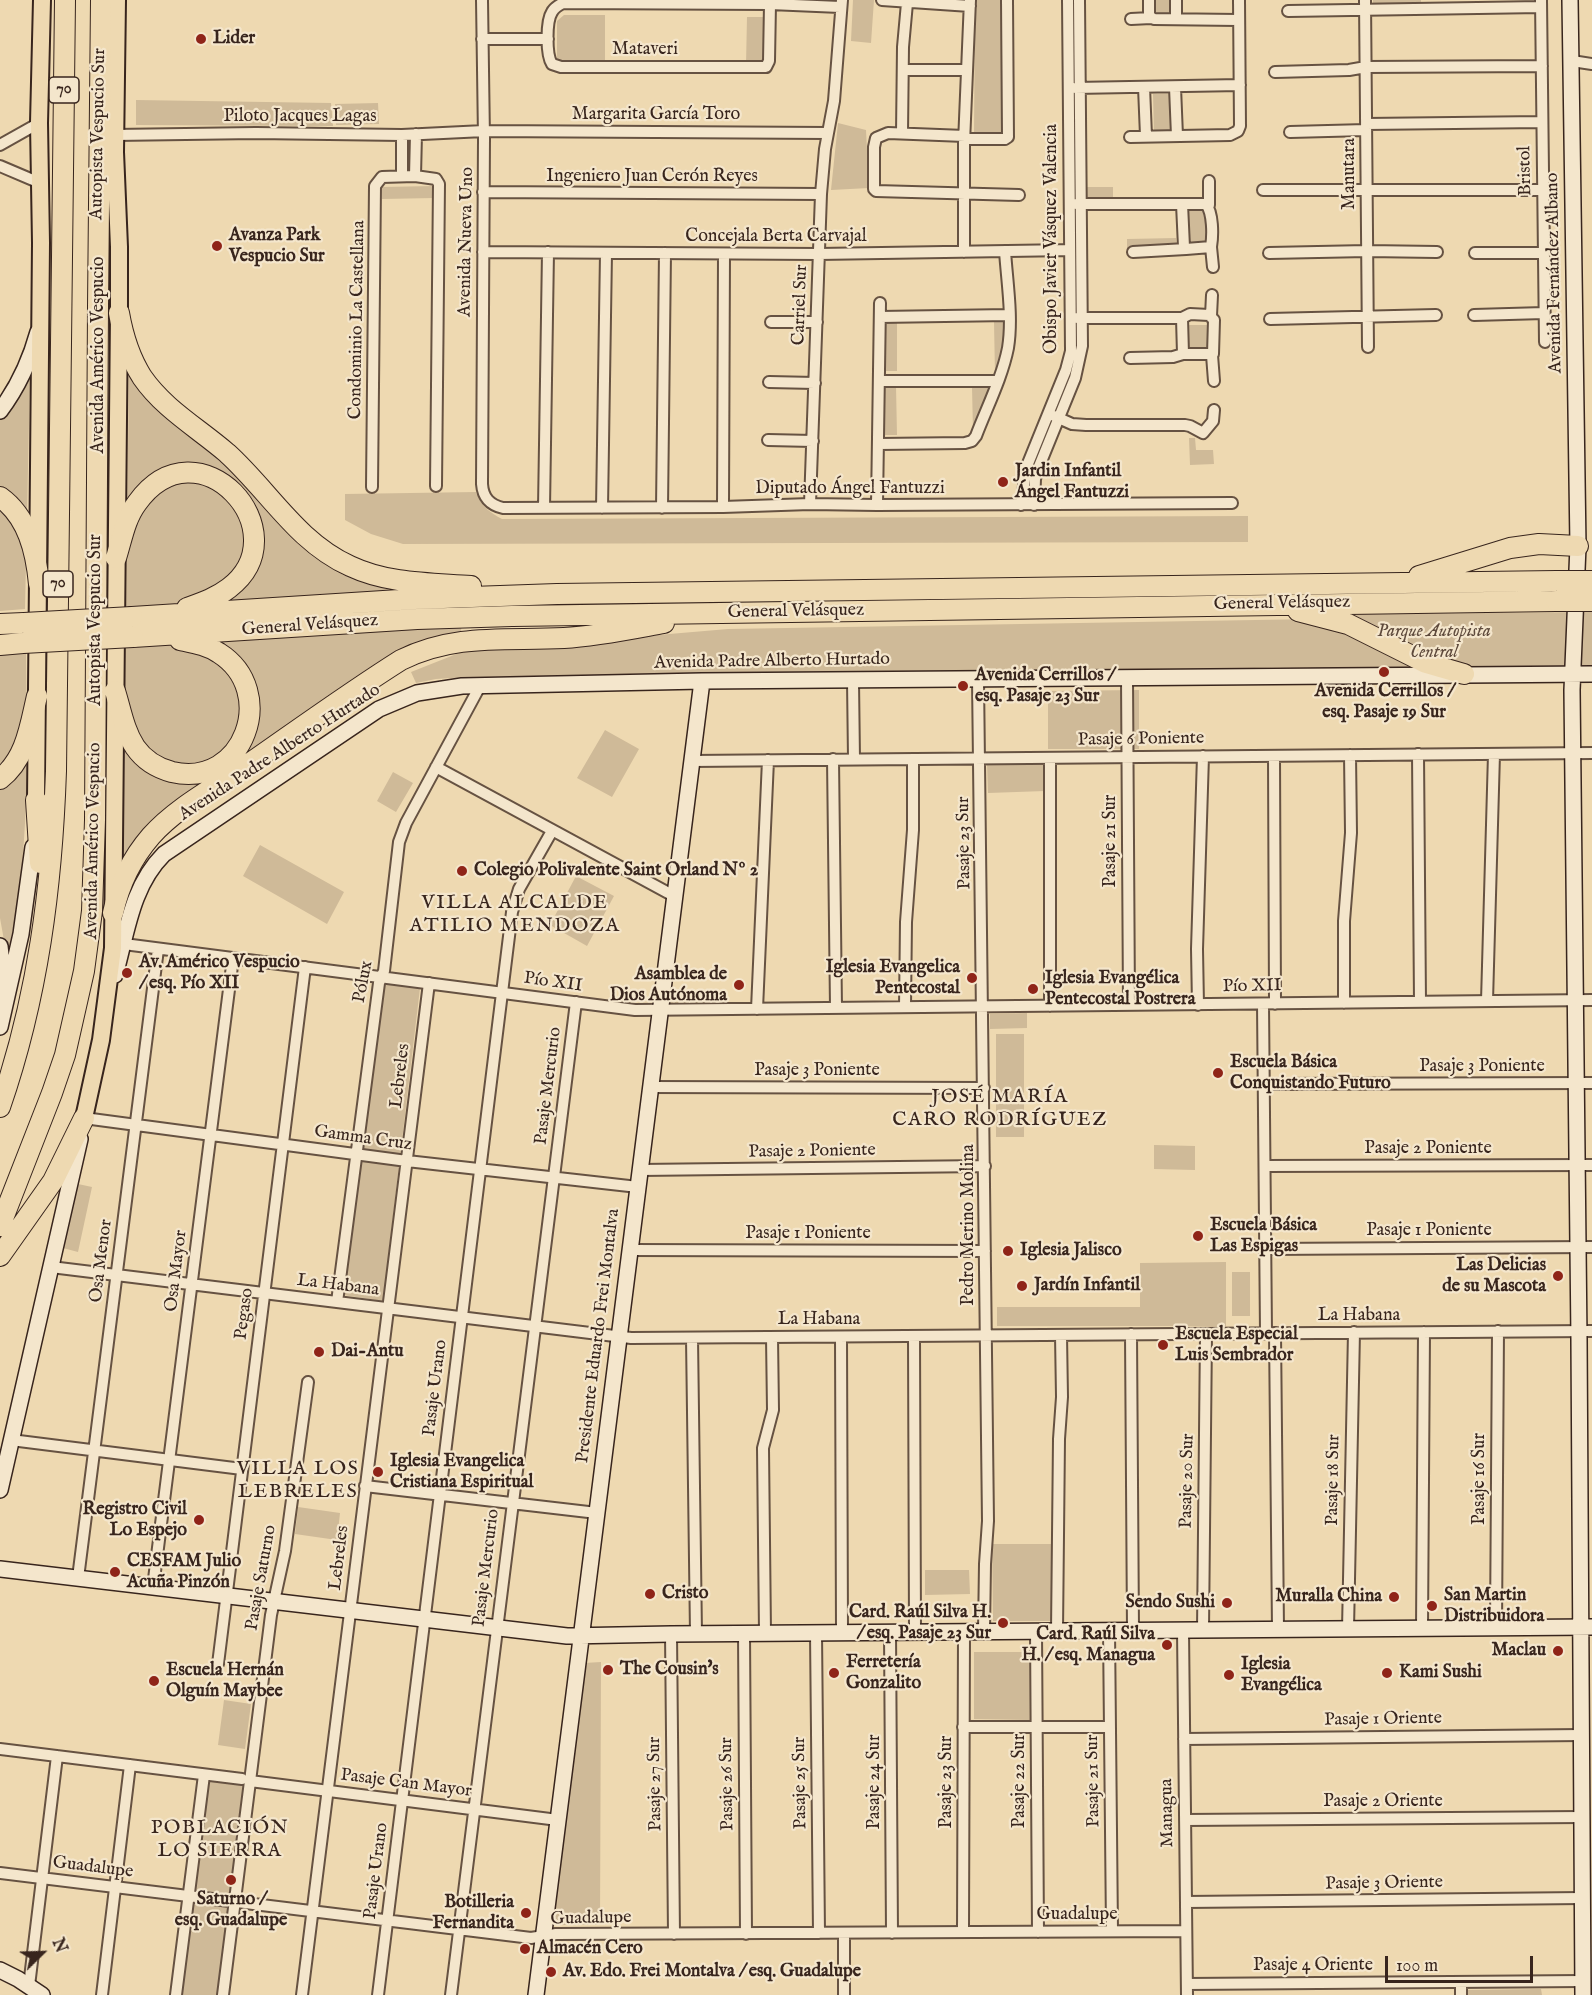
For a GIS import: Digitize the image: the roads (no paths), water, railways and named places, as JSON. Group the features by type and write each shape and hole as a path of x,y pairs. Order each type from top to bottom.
{"highway":[{"name":"Autopista Vespucio Sur","path":"0,1107 18,1049 33,986 49,888 57,771 65,0"},
{"name":"Autopista Vespucio Sur","path":"0,1226 52,1093 67,1047 84,971 93,903 96,808 101,0"},
{"path":"119,313 129,351 148,385 167,406 227,453 297,529 327,554 361,571 398,581 557,594"},
{"path":"116,558 133,508 149,489 164,479 181,474 198,473 214,477 234,491 244,504 252,528 251,553 245,568 235,583 220,594 166,615"},
{"path":"0,497 12,507 25,527 34,555 39,584"},
{"path":"1375,584 1441,570 1510,548 1539,544 1585,546"},
{"name":"General Velásquez","path":"0,622 22,623 132,617 415,599 557,594 1592,581"},
{"name":"General Velásquez","path":"0,645 417,619 1260,604 1592,601"},
{"path":"1260,604 1348,624 1426,663 1464,674"},
{"path":"113,913 118,893 131,864 159,828 384,671 410,656 434,646 462,640 580,637 737,613"},
{"path":"115,691 132,741 145,758 159,768 178,773 206,771 227,760 239,747 247,731 250,706 244,681 234,665 220,654 204,646 154,636"},
{"path":"0,778 11,770 23,749 38,696"},
{"path":"33,986 40,864 36,800"},
{"path":"0,1256 44,1194 84,1118"}],"main road":[{"path":"36,800 41,320 39,123 42,0"},
{"name":"Avenida Américo Vespucio","path":"84,1118 107,1004 113,948 119,313 115,135 117,0"}],"street":[{"name":"Avenida Nueva Uno","path":"482,0 484,131 482,484"},
{"path":"1007,0 1008,137 1005,139 888,133 876,138 874,189 883,192 1019,195"},
{"name":"Obispo Javier Vásquez Valencia","path":"1034,505 1038,469 1069,358 1076,318 1074,88 1068,0"},
{"name":"Obispo Javier Vásquez Valencia","path":"1074,88 1079,0"},
{"path":"1149,0 1151,18"},
{"path":"1176,0 1176,20"},
{"path":"1130,137 1230,135 1238,132 1239,0"},
{"name":"Avenida Fernández Albano","path":"1570,0 1585,546 1572,690 1576,1083 1584,1165 1585,1247 1586,1627 1582,1817 1583,1898 1587,1943 1583,1988"},
{"path":"882,1 970,3 964,137 964,252"},
{"path":"482,39 548,39 552,11 563,3 841,4"},
{"path":"902,133 907,3"},
{"name":"Mataveri","path":"548,39 548,58 555,66 763,67 768,65 769,61 770,4"},
{"name":"Carriel Sur","path":"810,504 821,194 834,101 841,4"},
{"path":"1288,11 1365,5 1541,4"},
{"name":"Bristol","path":"1541,4 1545,342"},
{"name":"Manutara","path":"1365,5 1368,347"},
{"path":"1131,20 1151,18 1238,20"},
{"path":"1572,61 1592,64"},
{"path":"1275,72 1349,70 1366,66 1542,66"},
{"path":"903,70 967,70"},
{"path":"1074,88 1240,85"},
{"path":"1144,87 1146,136"},
{"path":"1175,87 1177,136"},
{"path":"1290,132 1366,127 1542,122"},
{"path":"0,145 39,123"},
{"name":"Piloto Jacques Lagas","path":"115,135 256,133 402,135 484,131"},
{"name":"Margarita García Toro","path":"484,131 828,132"},
{"path":"415,176 416,134"},
{"path":"402,135 402,176"},
{"path":"2,170 40,183"},
{"name":"Condominio La Castellana","path":"372,487 375,186 382,177 402,176 436,179 439,184 436,486"},
{"path":"1209,181 1212,240 1210,247 1213,267"},
{"path":"1263,190 1543,190"},
{"name":"Ingeniero Juan Cerón Reyes","path":"483,192 821,194"},
{"path":"1075,204 1203,203 1209,205"},
{"name":"Obispo Javier Vásquez Valencia","path":"1075,204 1070,250 1076,318"},
{"path":"1182,204 1184,247 1186,249"},
{"path":"1133,252 1210,247"},
{"name":"Concejala Berta Carvajal","path":"483,252 819,254 1070,250"},
{"path":"879,444 972,441 998,381 1007,350 1009,315 1005,251"},
{"path":"1269,254 1367,251 1437,252"},
{"path":"544,508 548,252"},
{"path":"602,508 606,253"},
{"path":"662,508 665,253"},
{"path":"1475,253 1544,254"},
{"path":"723,507 724,254"},
{"path":"1212,295 1211,316 1214,320 1214,353 1212,355 1215,381"},
{"path":"877,505 880,303"},
{"path":"1474,315 1544,313"},
{"path":"1076,318 1182,318 1190,314 1211,316"},
{"path":"880,317 1009,315"},
{"path":"1270,319 1436,315"},
{"path":"1182,318 1183,354"},
{"path":"0,411 13,393 25,369 41,320"},
{"path":"771,322 817,322"},
{"path":"1130,358 1173,357 1183,354 1185,356 1212,355"},
{"path":"880,381 998,381"},
{"path":"769,382 815,382"},
{"path":"1053,416 1086,425 1190,426 1203,433 1213,421 1214,410"},
{"name":"Obispo Javier Vásquez Valencia","path":"1021,505 1027,466 1053,416"},
{"path":"768,440 813,441"},
{"name":"Diputado Ángel Fantuzzi","path":"482,484 482,490 488,500 499,507 662,508 810,504 1232,503"},
{"name":"Avenida Padre Alberto Hurtado","path":"107,1004 138,891 150,868 171,847 379,709 404,697 431,690 480,686 702,681 1592,674"},
{"name":"Pasaje 21 Sur","path":"1126,677 1129,1005"},
{"name":"Pasaje 23 Sur","path":"978,679 983,1007"},
{"name":"Presidente Eduardo Frei Montalva","path":"536,1995 702,681"},
{"path":"854,681 854,759"},
{"name":"Pólux","path":"338,1302 379,983 382,977 402,833 480,686"},
{"name":"Pasaje 6 Poniente","path":"691,761 1592,753"},
{"path":"1418,754 1420,1002"},
{"path":"1487,1001 1494,754"},
{"path":"1344,1003 1344,921 1351,833 1350,755"},
{"path":"1197,1005 1203,756"},
{"path":"1274,756 1275,1004"},
{"path":"1050,758 1050,1006"},
{"path":"833,759 836,1008"},
{"path":"905,1007 906,911 914,830 913,759"},
{"path":"757,1009 768,760"},
{"path":"436,767 674,896"},
{"path":"0,1027 14,971 26,902 36,800"},
{"name":"Pasaje Urano","path":"378,1995 514,902 552,831"},
{"name":"Pío XII","path":"124,944 635,1010 1592,1000"},
{"path":"0,946 5,1007"},
{"name":"Osa Menor","path":"78,1578 158,949"},
{"name":"Osa Mayor","path":"153,1587 233,958"},
{"name":"Pegaso","path":"218,1664 305,967"},
{"name":"Lebreles","path":"302,1995 429,983"},
{"name":"Pasaje Mercurio","path":"451,1995 576,1002"},
{"path":"1263,1004 1266,1249 1271,1333 1278,1629"},
{"name":"Pedro Merino Molina","path":"983,1007 986,1335"},
{"name":"Pasaje 3 Poniente","path":"1264,1084 1592,1083"},
{"name":"Pasaje 3 Poniente","path":"650,1087 984,1088"},
{"name":"Gamma Cruz","path":"84,1118 406,1161 638,1187"},
{"name":"Avenida Américo Vespucio","path":"0,1490 84,1118"},
{"name":"Pasaje 2 Poniente","path":"1265,1166 1584,1165"},
{"name":"Pasaje 2 Poniente","path":"640,1170 985,1166"},
{"name":"Pasaje 1 Poniente","path":"1266,1249 1585,1247"},
{"name":"Pasaje 1 Poniente","path":"630,1250 985,1251"},
{"name":"La Habana","path":"51,1267 619,1337 1585,1331"},
{"name":"Pasaje 16 Sur","path":"1496,1628 1498,1331"},
{"name":"Pasaje 18 Sur","path":"1348,1629 1354,1332"},
{"path":"1422,1628 1424,1332"},
{"path":"1131,1334 1133,1630"},
{"name":"Pasaje 20 Sur","path":"1203,1630 1206,1334"},
{"path":"984,1631 988,1521 986,1335"},
{"path":"1057,1631 1059,1439 1062,1396 1061,1335"},
{"path":"914,1336 915,1632"},
{"path":"765,1633 763,1448 773,1410 772,1337"},
{"path":"841,1337 842,1632"},
{"path":"693,1338 696,1634"},
{"name":"Pasaje Saturno","path":"223,1995 235,1903 246,1780 271,1615 285,1551 308,1382"},
{"path":"11,1440 242,1469"},
{"path":"365,1486 597,1513"},
{"path":"0,1569 497,1629 581,1637 842,1632 1586,1627"},
{"name":"Pasaje 21 Sur","path":"1109,1630 1112,1931"},
{"name":"Managua","path":"1183,1630 1187,1989"},
{"name":"Pasaje 22 Sur","path":"1036,1631 1038,1932"},
{"name":"Pasaje 24 Sur","path":"890,1632 892,1932"},
{"name":"Pasaje 23 Sur","path":"963,1632 963,1932"},
{"name":"Pasaje 26 Sur","path":"744,1633 746,1934"},
{"name":"Pasaje 25 Sur","path":"816,1633 819,1933"},
{"name":"Pasaje 27 Sur","path":"671,1634 674,1934"},
{"path":"963,1727 1110,1727"},
{"name":"Pasaje 1 Oriente","path":"1184,1739 1582,1735"},
{"name":"Pasaje Can Mayor","path":"0,1749 558,1820"},
{"path":"0,1970 35,1991 42,1878 57,1756"},
{"path":"102,1995 130,1765"},
{"path":"176,1995 204,1775"},
{"name":"Pasaje 2 Oriente","path":"1185,1820 1582,1817"},
{"name":"Guadalupe","path":"0,1873 531,1938 556,1934 1186,1931"},
{"name":"Pasaje 3 Oriente","path":"1186,1902 1583,1898"},
{"path":"844,1933 844,1995"},
{"path":"1461,1982 1461,1995"},
{"name":"Pasaje 4 Oriente","path":"1187,1989 1461,1982 1583,1988"}],"place":[{"name":"Lider","path":"201,39"},
{"name":"Avanza Park Vespucio Sur","path":"217,246"},
{"name":"Jardin Infantil Ángel Fantuzzi","path":"1003,482"},
{"name":"Avenida Cerrillos / esq. Pasaje 19 Sur","path":"1384,672"},
{"name":"Avenida Cerrillos / esq. Pasaje 23 Sur","path":"963,686"},
{"name":"Colegio Polivalente Saint Orland Nº 2","path":"462,871"},
{"name":"Av. Américo Vespucio / esq. Pío XII","path":"127,973"},
{"name":"Iglesia Evangelica Pentecostal","path":"972,978"},
{"name":"Asamblea de Dios Autónoma","path":"739,985"},
{"name":"Iglesia Evangélica Pentecostal Postrera","path":"1033,989"},
{"name":"Escuela Básica Conquistando Futuro","path":"1218,1073"},
{"name":"Escuela Básica Las Espigas","path":"1198,1236"},
{"name":"Iglesia Jalisco","path":"1008,1251"},
{"name":"Las Delicias de su Mascota","path":"1558,1276"},
{"name":"Jardín Infantil","path":"1022,1286"},
{"name":"Escuela Especial Luis Sembrador","path":"1163,1345"},
{"name":"Dai-Antu","path":"319,1352"},
{"name":"Iglesia Evangelica Cristiana Espiritual","path":"378,1472"},
{"name":"Registro Civil Lo Espejo","path":"199,1520"},
{"name":"CESFAM Julio Acuña Pinzón","path":"115,1572"},
{"name":"Cristo","path":"650,1594"},
{"name":"Muralla China","path":"1394,1597"},
{"name":"Sendo Sushi","path":"1227,1603"},
{"name":"San Martin Distribuidora","path":"1432,1606"},
{"name":"Card. Raúl Silva H. / esq. Pasaje 23 Sur","path":"1003,1623"},
{"name":"Card. Raúl Silva H. / esq. Managua","path":"1167,1645"},
{"name":"Maclau","path":"1558,1651"},
{"name":"The Cousin's","path":"608,1670"},
{"name":"Ferretería Gonzalito","path":"834,1673"},
{"name":"Kami Sushi","path":"1387,1673"},
{"name":"Iglesia Evangélica","path":"1229,1675"},
{"name":"Escuela Hernán Olguín Maybee","path":"154,1681"},
{"name":"Saturno / esq. Guadalupe","path":"231,1880"},
{"name":"Botilleria Fernandita","path":"526,1913"},
{"name":"Almacén Cero","path":"525,1949"},
{"name":"Av. Edo. Frei Montalva / esq. Guadalupe","path":"551,1972"}],"district":[{"name":"VILLA ALCALDE ATILIO MENDOZA","path":"515,916"},
{"name":"JOSÉ MARÍA CARO RODRÍGUEZ","path":"1000,1110"},
{"name":"VILLA LOS LEBRELES","path":"298,1482"},
{"name":"POBLACIÓN LO SIERRA","path":"220,1840"}],"park label":[{"name":"Parque Autopista Central","path":"1434,642"}]}
